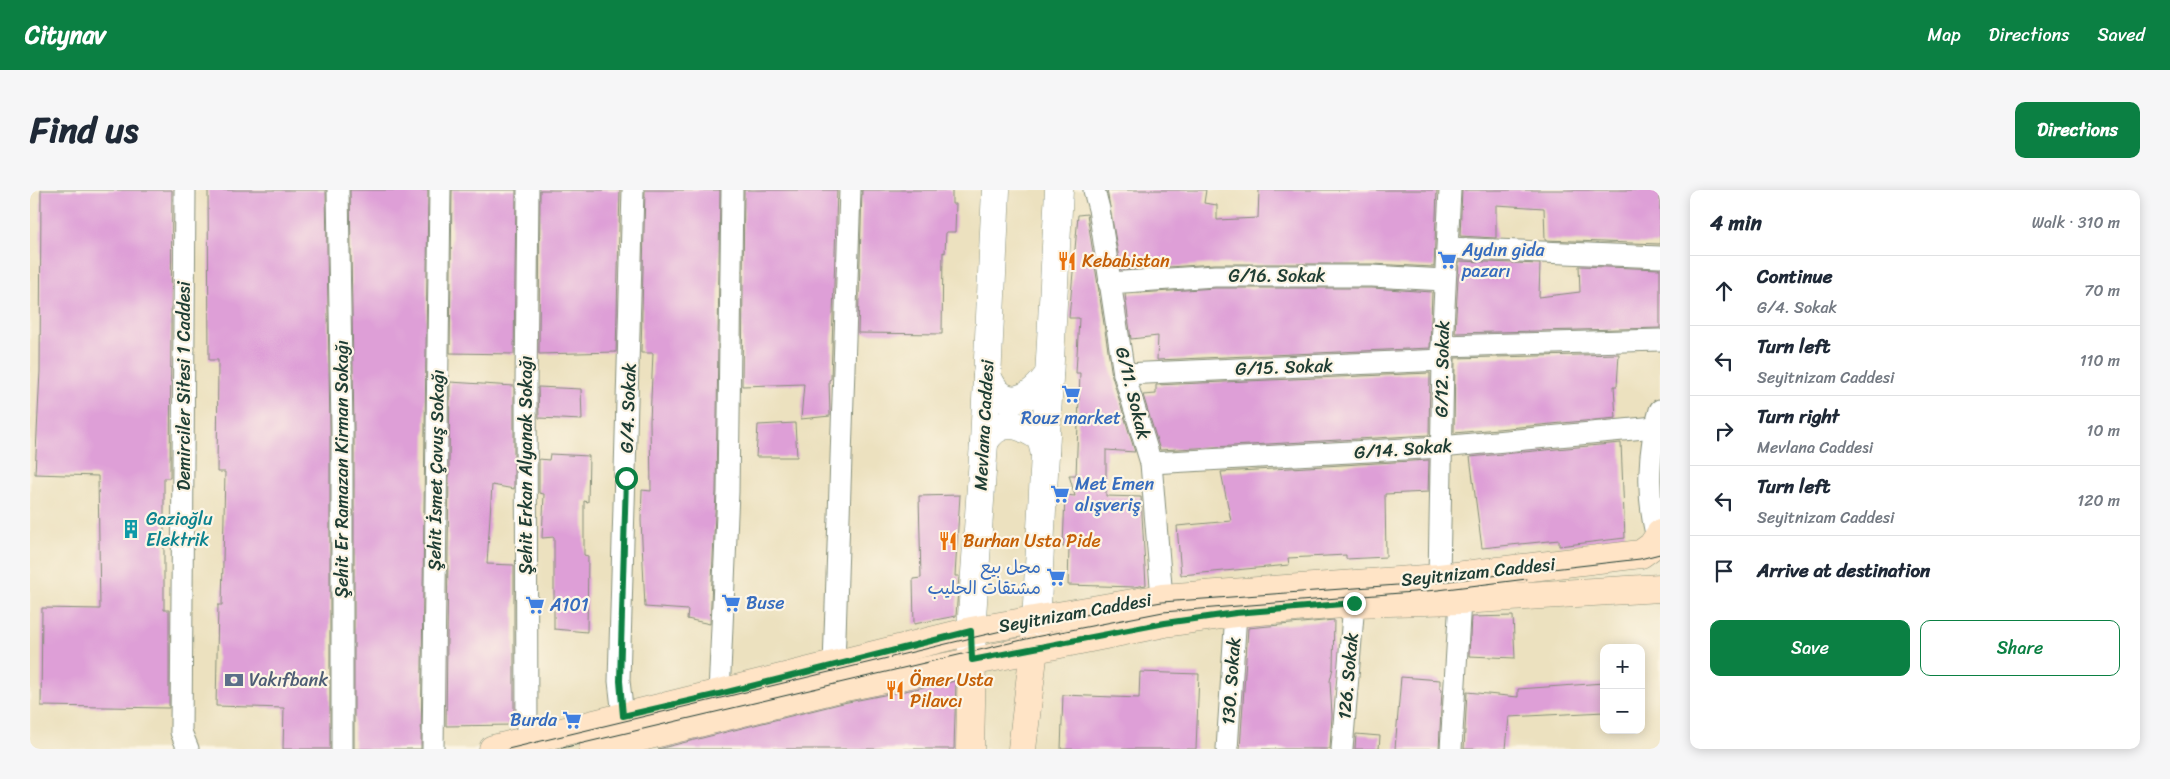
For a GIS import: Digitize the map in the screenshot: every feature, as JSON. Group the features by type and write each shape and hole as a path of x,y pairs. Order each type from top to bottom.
{"main road":[{"name":"Seyitnizam Caddesi","path":"494,749 971,631 1162,598 1439,578 1641,554 1652,546 1659,535"},
{"name":"Seyitnizam Caddesi","path":"593,749 830,690 972,660 1165,623 1236,613 1354,603 1460,600 1660,588"},
{"path":"1022,749 1034,649"},
{"path":"970,749 972,660"}],"street":[{"name":"Demirciler Sitesi 1 Caddesi","path":"181,743 186,190"},
{"name":"Şehit Er Ramazan Kirman Sokağı","path":"338,190 342,428 342,749"},
{"name":"Şehit İsmet Çavuş Sokağı","path":"433,749 440,190"},
{"name":"Şehit Erkan Alyanak Sokağı","path":"527,740 526,375 528,190"},
{"name":"G/4. Sokak","path":"623,716 620,681 633,190"},
{"path":"719,694 728,492 732,190"},
{"path":"834,665 850,190"},
{"name":"Mevlana Caddesi","path":"972,660 971,631 984,443 996,190"},
{"path":"1034,649 1059,190"},
{"name":"G/11. Sokak","path":"1094,190 1099,209 1124,374 1151,463 1162,598"},
{"name":"G/12. Sokak","path":"1439,578 1444,280 1448,248 1450,190"},
{"path":"1448,248 1660,257"},
{"name":"G/16. Sokak","path":"1110,284 1215,276 1372,276 1444,280"},
{"name":"G/15. Sokak","path":"1124,374 1660,340"},
{"path":"987,375 992,389 1001,397 1013,400 1032,394 1049,374"},
{"path":"1657,419 1650,489 1659,535"},
{"name":"G/14. Sokak","path":"1151,463 1441,447 1657,419"},
{"path":"984,443 990,432 996,428 1009,425 1020,426 1041,438 1045,454"},
{"path":"1451,749 1460,600"},
{"name":"126. Sokak","path":"1342,749 1354,603"},
{"name":"130. Sokak","path":"1227,749 1236,613"}],"building":[{"path":"41,190 172,190 170,478 164,478 164,610 169,610 169,708 41,706 42,608 100,609 98,476 35,474 40,371"},
{"path":"208,190 326,190 330,428 330,749 283,749 284,708 216,706 218,605 222,605 225,472 217,472 218,360 209,360"},
{"path":"350,190 428,190 421,749 354,749 354,428"},
{"path":"452,190 516,190 514,354 450,353"},
{"path":"540,190 620,190 616,352 539,354"},
{"path":"645,190 720,190 716,492 710,624 687,619 688,610 645,607 641,520 642,490 651,491 650,421 653,353 641,353"},
{"path":"744,190 837,190 831,379 829,380 830,416 801,419 804,384 742,386"},
{"path":"862,190 952,190 952,204 956,204 955,232 946,232 945,253 943,252 942,334 858,333"},
{"path":"1107,190 1206,190 1204,203 1217,205 1217,220 1258,218 1259,190 1437,190 1434,267 1372,264 1215,264 1121,270"},
{"path":"1462,190 1660,190 1660,244 1545,240 1544,208 1496,205 1496,238 1460,236"},
{"path":"1087,214 1112,376 1135,452 1106,450 1106,496 1141,497 1146,585 1134,587 1068,585 1069,547 1063,547 1065,495 1075,496 1069,475 1076,475 1080,373 1076,373 1079,318 1069,318 1078,215"},
{"path":"1459,261 1540,264 1539,297 1580,292 1579,266 1660,269 1660,328 1455,333"},
{"path":"1215,288 1372,288 1432,292 1430,348 1157,360 1158,336 1131,339 1125,294"},
{"path":"1619,354 1617,386 1614,386 1616,418 1454,433 1455,358"},
{"path":"1430,373 1429,435 1160,450 1143,395 1156,394 1156,385"},
{"path":"450,382 514,386 514,489 492,485 487,564 514,565 514,725 446,726"},
{"path":"538,387 581,389 582,420 539,418"},
{"path":"795,423 797,457 756,457 758,425"},
{"path":"1621,443 1625,538 1559,546 1559,540 1482,548 1470,457"},
{"path":"550,454 589,456 588,502 584,501 584,555 588,556 587,632 554,629 554,537 542,538 544,494 539,493 539,459 549,460"},
{"path":"1429,460 1428,492 1385,494 1386,557 1346,559 1346,555 1288,558 1289,565 1181,575 1177,526 1231,521 1221,472"},
{"path":"960,495 955,576 959,576 956,616 914,624 913,579 921,578 919,496"},
{"path":"1513,616 1515,658 1469,656 1471,617"},
{"path":"1334,620 1333,668 1330,681 1332,715 1330,749 1240,749 1248,628"},
{"path":"1140,672 1199,674 1196,749 1061,749 1063,695 1139,698"},
{"path":"1401,677 1440,680 1440,689 1442,689 1439,749 1395,749"},
{"path":"956,681 954,749 658,749 843,703"},
{"path":"1600,683 1600,712 1509,717 1506,749 1464,749 1467,692 1518,697 1518,689"},
{"path":"1356,734 1380,736 1379,749 1355,749"}],"tram line":[{"path":"508,749 1036,623 1162,602 1439,582 1640,559 1660,554"},
{"path":"558,749 1035,637 1163,612 1438,590 1527,579"}],"place":[{"name":"Aydın gida pazarı","path":"1447,260"},
{"name":"Kebabistan","path":"1067,261"},
{"name":"Rouz market","path":"1071,394"},
{"name":"Met Emen alışveriş","path":"1060,494"},
{"name":"Gazioğlu Elektrik","path":"131,529"},
{"name":"Burhan Usta Pide","path":"948,541"},
{"name":"محل بيع مشتقات الحليب","path":"1056,577"},
{"name":"Buse","path":"731,603"},
{"name":"A101","path":"535,605"},
{"name":"Vakıfbank","path":"234,680"},
{"name":"Ömer Usta Pilavcı","path":"895,690"},
{"name":"Burda","path":"572,720"}],"route":[{"path":"626,478 620,681 623,716 971,631 972,660 1165,623 1236,613 1354,603"}]}
